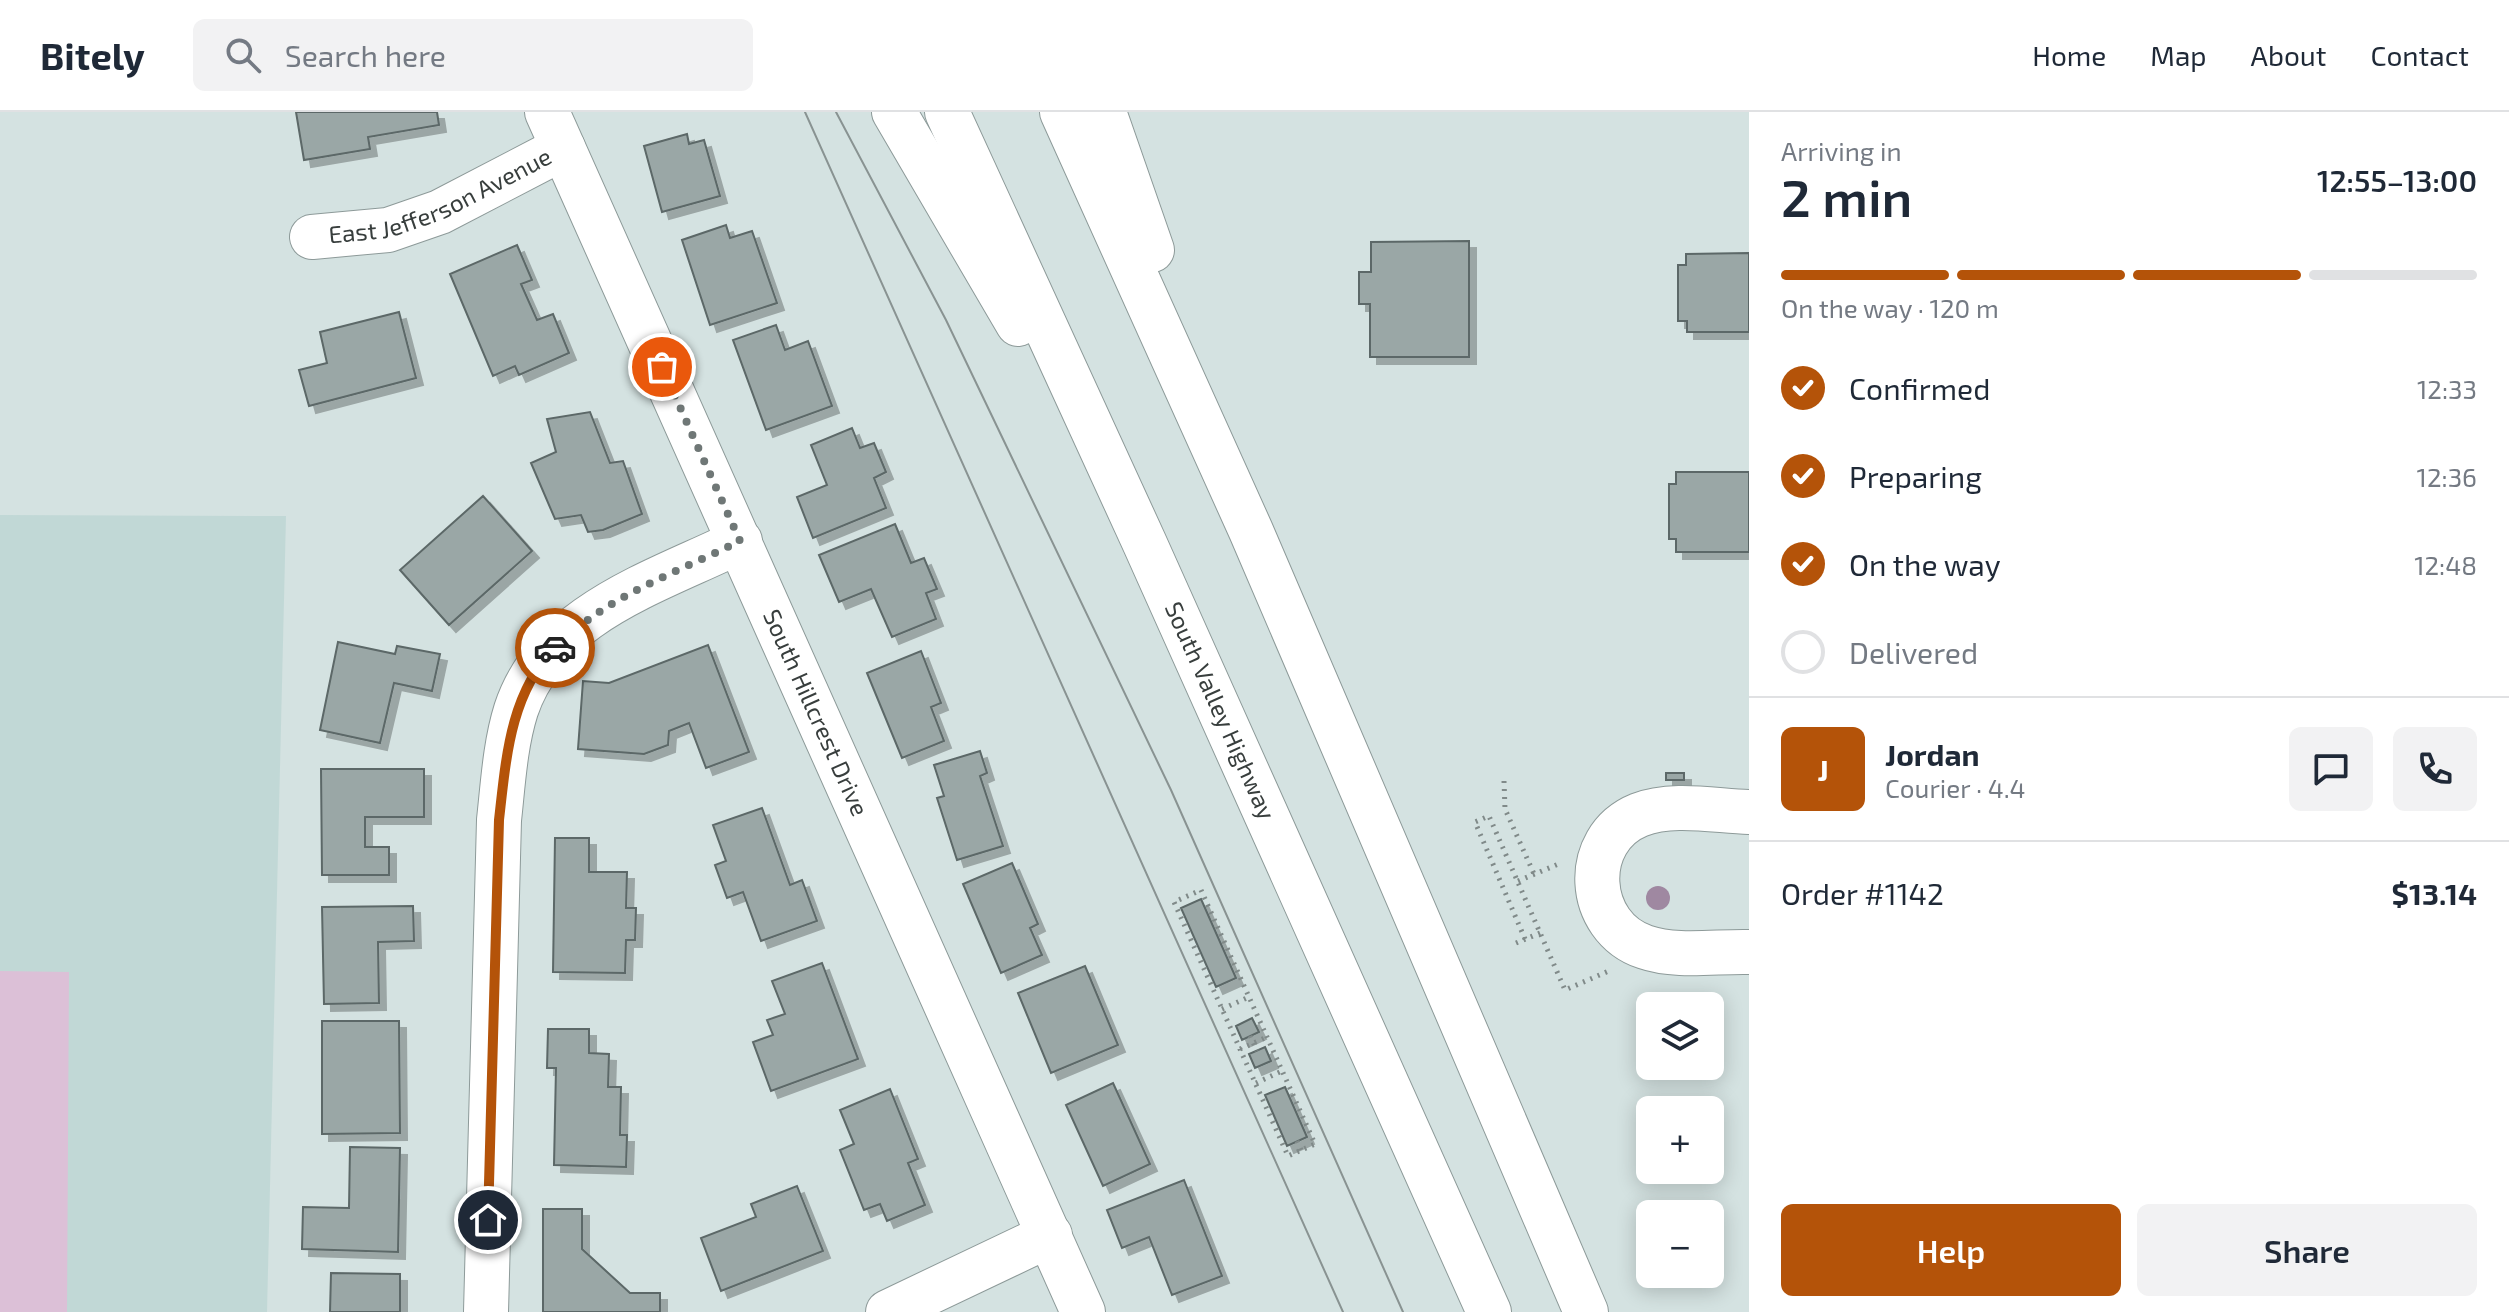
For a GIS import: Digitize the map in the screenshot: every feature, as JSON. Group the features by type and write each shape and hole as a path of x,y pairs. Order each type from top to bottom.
{"main road":[{"path":"894,112 1145,544"},
{"name":"South Valley Highway","path":"947,112 1145,544 1489,1312"},
{"path":"1062,112 1251,531 1586,1312"},
{"path":"1104,112 1251,531"},
{"name":"East Jefferson Avenue","path":"312,237 388,230 440,212 555,130"},
{"name":"South Hillcrest Drive","path":"555,130 1083,1312"},
{"path":"486,1312 499,820 516,709 540,662 575,627 610,602 740,541"},
{"path":"1749,812 1664,808 1635,816 1618,828 1605,845 1596,877 1603,911 1619,932 1633,943 1661,951 1749,952"},
{"path":"888,1312 1050,1235"}],"path":[{"path":"1504,781 1505,809 1534,874"},
{"path":"1525,939 1475,822 1489,816 1565,990 1621,966"},
{"path":"1518,881 1567,861"},
{"path":"1201,890 1249,997 1315,1144 1288,1156 1174,902 1201,890"},
{"path":"1516,943 1540,933"},
{"path":"1222,1009 1249,997"},
{"path":"1250,1036 1257,1051"},
{"path":"1240,1049 1267,1037"},
{"path":"1256,1083 1282,1071"},
{"path":"1297,1141 1301,1150"}],"shaded area":[{"path":"0,515 286,516 267,1312 0,1312"},
{"path":"0,971 69,972 67,1312 0,1312"}],"building":[{"path":"296,112 437,112 439,125 368,137 370,149 304,160"},
{"path":"687,134 689,144 704,140 720,196 662,212 644,146"},
{"path":"726,225 730,238 752,231 777,303 710,325 682,240"},
{"path":"1469,241 1469,357 1370,357 1370,304 1359,304 1359,272 1371,272 1371,242"},
{"path":"517,245 532,280 521,284 537,320 553,314 569,353 519,375 515,366 493,376 450,274"},
{"path":"1749,253 1749,332 1687,332 1687,321 1678,321 1678,265 1686,265 1686,254"},
{"path":"399,312 416,378 309,406 299,370 327,363 320,332"},
{"path":"776,325 785,350 808,341 832,406 766,430 733,340"},
{"path":"590,412 610,463 623,461 642,514 603,530 588,532 581,515 555,519 531,463 556,452 547,419"},
{"path":"852,428 860,448 874,443 886,472 874,478 886,508 813,538 797,497 827,485 811,445"},
{"path":"1676,472 1749,472 1749,552 1676,552 1676,539 1669,539 1669,484 1676,484"},
{"path":"483,496 532,551 449,625 400,570"},
{"path":"895,524 911,563 924,558 937,589 926,593 936,619 892,637 871,589 839,602 819,555"},
{"path":"338,642 395,654 397,646 440,654 432,691 394,683 380,743 320,730"},
{"path":"708,645 749,752 706,768 689,723 669,731 668,745 644,754 578,749 583,681 609,683"},
{"path":"921,651 941,703 931,707 944,741 902,758 867,673"},
{"path":"980,751 987,773 980,776 1003,846 957,860 937,798 944,796 934,765"},
{"path":"321,769 424,769 424,817 365,817 365,847 389,847 389,875 322,875"},
{"path":"1666,773 1684,773 1684,780 1666,780"},
{"path":"762,808 790,885 802,880 817,921 761,941 743,892 727,898 715,865 726,861 713,825"},
{"path":"555,838 589,838 589,872 627,872 626,908 636,908 635,940 626,940 625,973 553,972"},
{"path":"1012,863 1038,924 1030,928 1042,955 1001,973 963,884"},
{"path":"1201,899 1236,978 1216,987 1181,908"},
{"path":"413,906 414,941 378,942 379,1003 324,1004 322,907"},
{"path":"822,963 858,1059 771,1091 753,1042 773,1035 767,1020 785,1014 772,981"},
{"path":"1085,966 1118,1045 1051,1073 1018,993"},
{"path":"1252,1018 1259,1032 1242,1040 1236,1026"},
{"path":"322,1021 399,1021 400,1133 322,1134"},
{"path":"548,1029 589,1029 589,1053 609,1054 608,1087 621,1087 620,1135 627,1135 626,1167 554,1165 556,1068 547,1068"},
{"path":"1265,1047 1271,1061 1255,1068 1249,1054"},
{"path":"1113,1083 1150,1164 1103,1186 1066,1105"},
{"path":"1285,1087 1307,1137 1287,1146 1265,1095"},
{"path":"890,1089 918,1159 908,1163 925,1205 887,1221 880,1204 864,1210 840,1150 854,1144 840,1110"},
{"path":"350,1147 400,1148 398,1252 302,1249 303,1207 349,1208"},
{"path":"1184,1180 1222,1276 1172,1295 1149,1237 1122,1248 1107,1210"},
{"path":"797,1186 823,1251 721,1291 701,1238 756,1217 751,1204"},
{"path":"543,1209 582,1209 582,1249 630,1293 660,1293 660,1312 543,1312"},
{"path":"331,1273 400,1274 400,1312 330,1312"}],"tram line":[{"path":"805,112 1343,1312"},
{"path":"836,112 946,320 1171,790 1403,1312"}],"way so far":[{"path":"555,648 575,627 610,602 740,541 662,367"}],"route":[{"path":"488,1220 499,820 506,758 516,709 540,662 555,648"}]}
